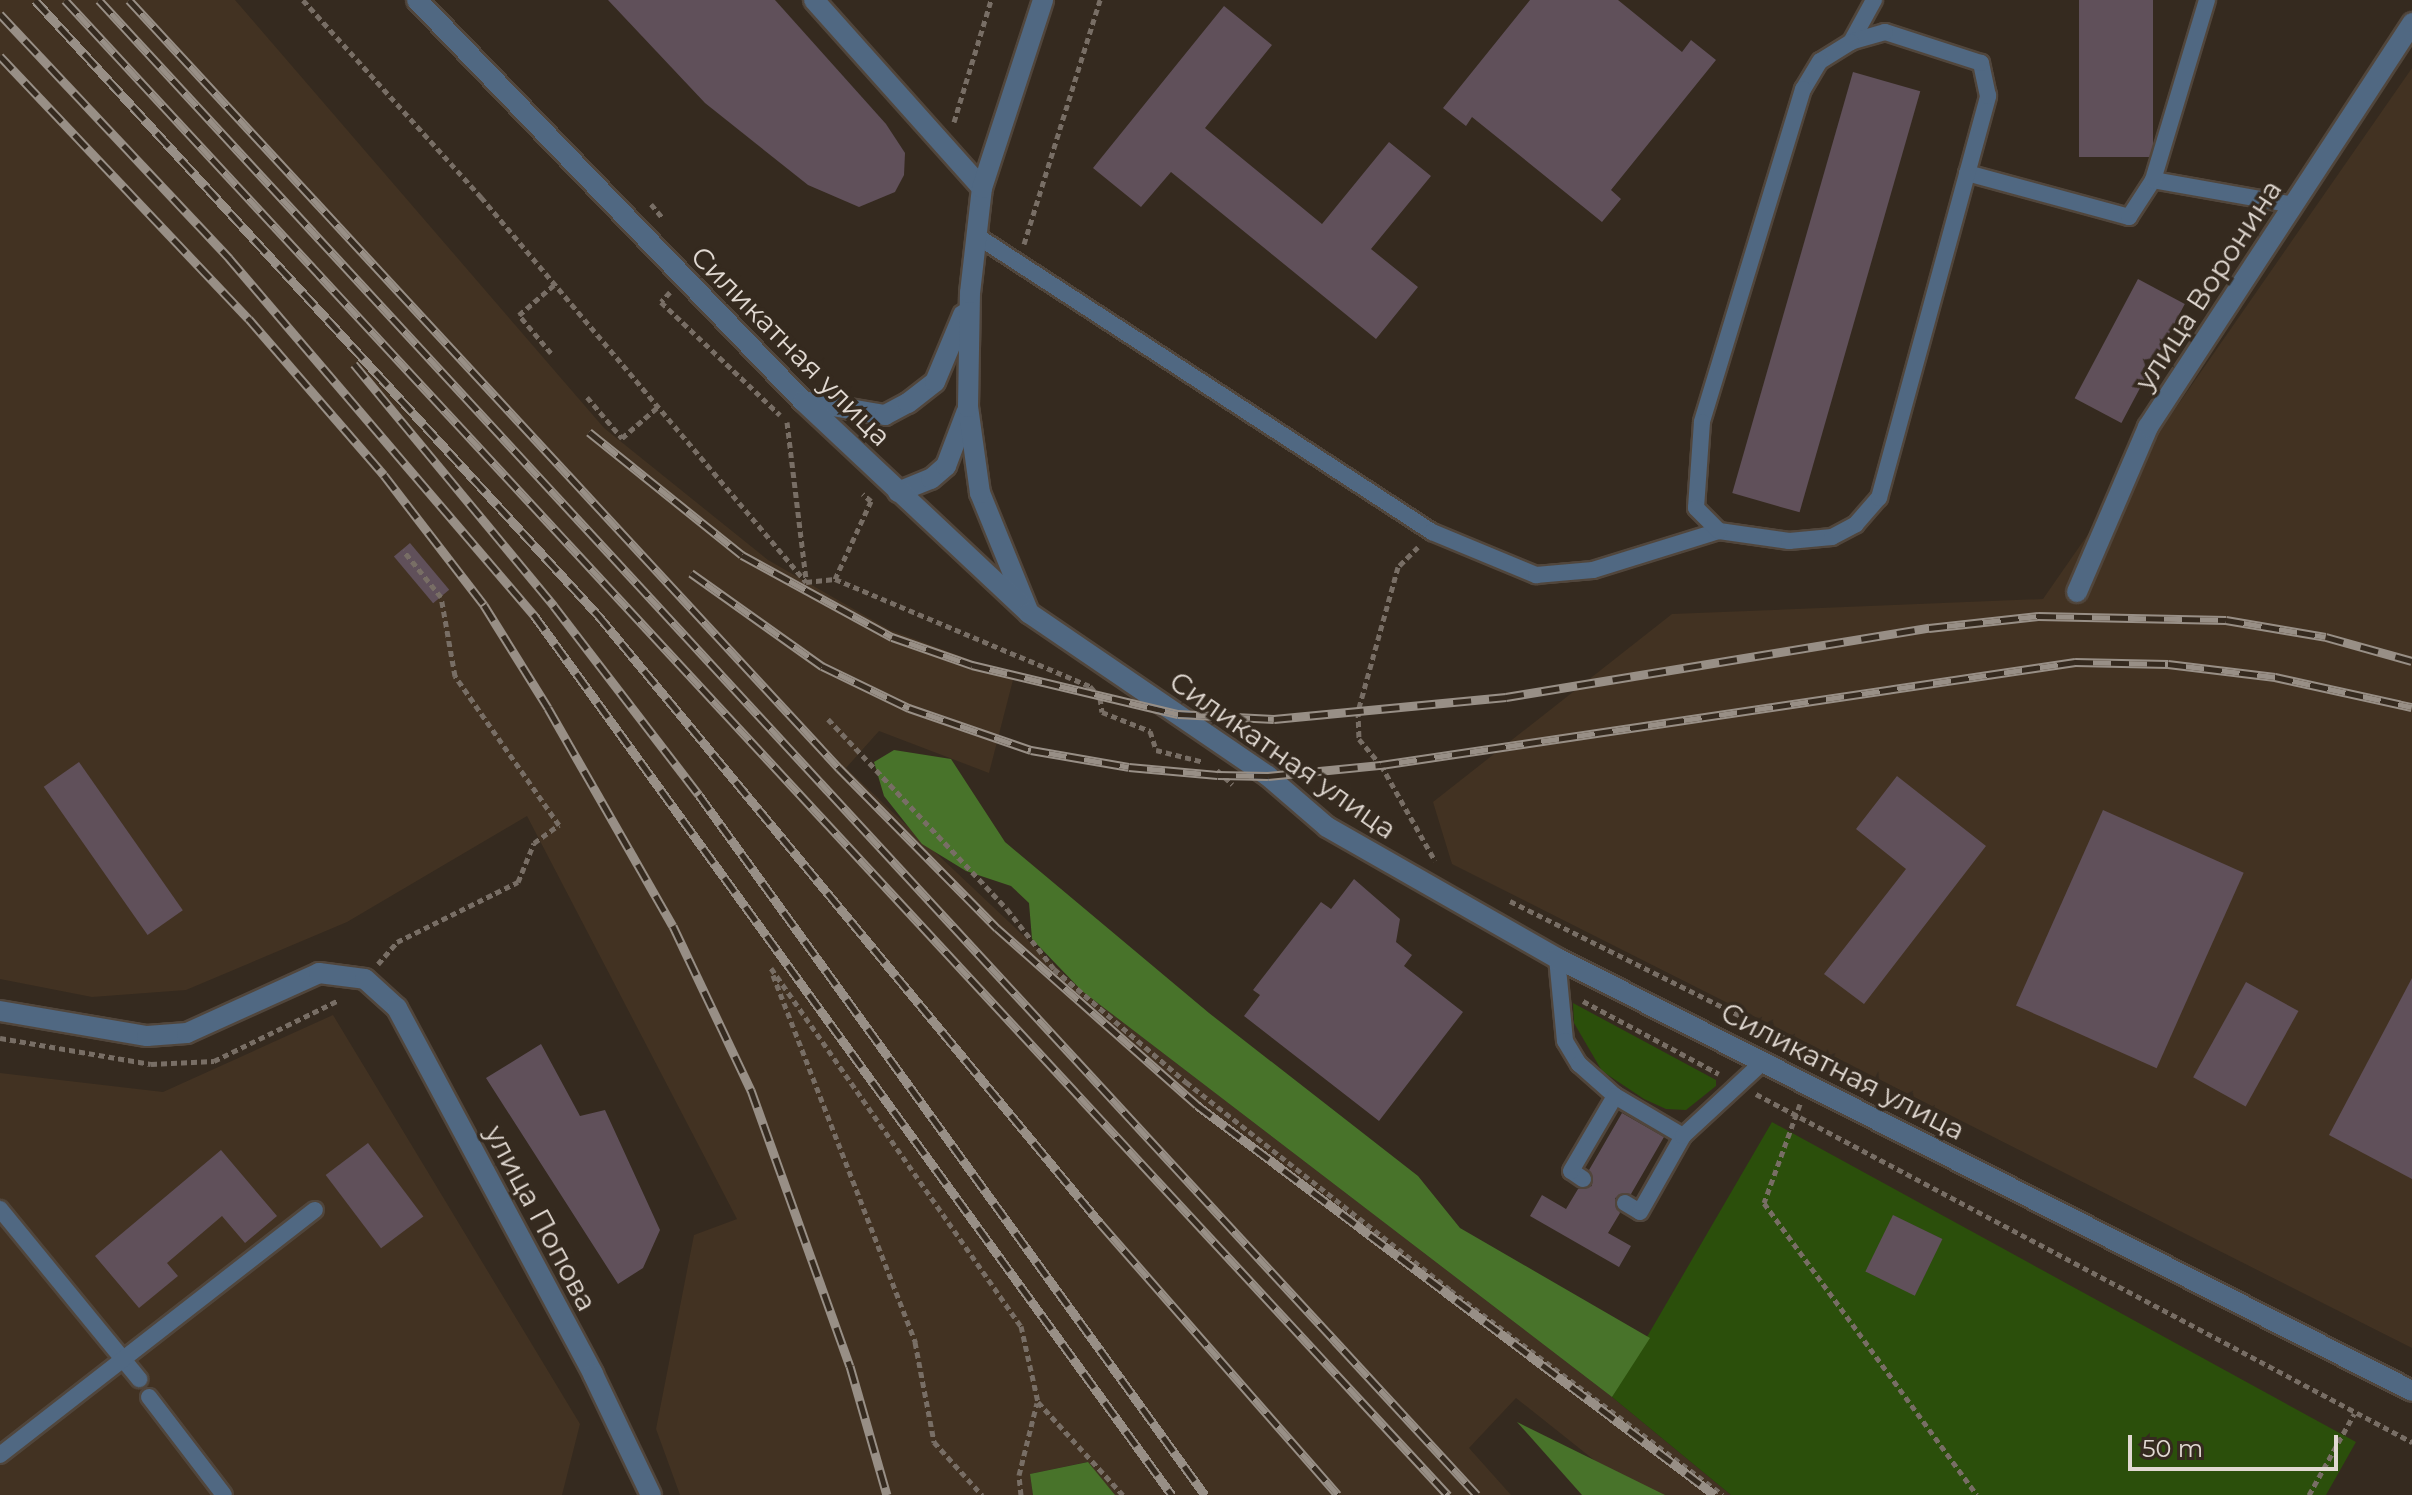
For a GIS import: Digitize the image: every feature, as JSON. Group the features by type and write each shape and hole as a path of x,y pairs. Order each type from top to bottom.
{"street":[{"name":"Силикатная улица","path":"417,0 803,401 1029,613 1268,776 1327,827 1557,958 2412,1391"},
{"path":"814,0 982,188"},
{"path":"1029,613 980,493 968,407 970,293 982,188 1043,0"},
{"name":"улица Воронина","path":"2077,592 2148,427 2412,23"},
{"path":"803,401 885,415 908,403 935,382 970,293"},
{"path":"898,492 931,479 946,466 968,407"},
{"path":"0,1011 147,1036 187,1033 319,973 365,979"},
{"name":"улица Попова","path":"365,979 397,1008 593,1374 651,1495"}],"lane":[{"path":"1851,42 1874,0"},
{"path":"1967,173 2129,217 2153,180 2207,0"},
{"path":"977,236 1432,532 1536,575 1593,570 1719,531 1789,541 1832,537 1856,524 1879,498 1988,96 1981,63 1885,32 1851,42 1820,61 1803,89 1702,422 1696,508 1719,531"},
{"path":"2153,180 2295,205"},
{"path":"1557,958 1565,1041 1579,1064 1615,1096 1683,1136"},
{"path":"1625,1203 1640,1212 1650,1177 1663,1155 1763,1062"},
{"path":"1583,1179 1571,1171 1595,1145 1608,1122 1615,1096"},
{"path":"0,1209 139,1379"},
{"path":"0,1455 315,1210"},
{"path":"149,1397 224,1495"}],"path":[{"path":"303,0 555,284 806,582"},
{"path":"946,150 991,0"},
{"path":"1019,263 1100,0"},
{"path":"551,353 519,315 555,284"},
{"path":"587,397 622,438 659,406"},
{"path":"797,432 787,422 806,582"},
{"path":"806,582 835,579 871,501 860,491"},
{"path":"1432,532 1398,567 1358,711 1359,739 1381,765 1437,864"},
{"path":"365,979 397,942 518,882 534,843 559,825 455,676 441,597 403,550"},
{"path":"828,719 1007,909 1054,969 1186,1082 1450,1290 1723,1495"},
{"path":"1505,898 1817,1054 1764,1203 1977,1495"},
{"path":"982,1495 934,1442 915,1342 771,968 1021,1326 1038,1402 1019,1475 1021,1495"},
{"path":"1038,1402 1123,1495"},
{"path":"2309,1495 2354,1414 2412,1442"}],"shaded area":[{"path":"0,0 235,0 604,428 768,560 890,630 1014,676 989,773 879,731 846,768 1082,991 1612,1397 1731,1495 1638,1495 1516,1398 1469,1448 1511,1495 1115,1495 1087,1462 1030,1474 1033,1495 680,1495 656,1429 694,1235 737,1219 527,816 347,922 186,990 92,997 0,979"},
{"path":"2412,68 2412,1348 1452,864 1433,802 1672,614 2043,599"},
{"path":"333,1015 580,1424 562,1495 0,1495 0,1073 163,1092"}],"green space":[{"path":"894,750 951,759 1005,842 1209,1013 1418,1176 1460,1228 1650,1338 1612,1397 1082,991 1032,939 1029,903 1011,886 966,871 922,844 884,796 874,762"},
{"path":"1573,1003 1716,1080 1716,1086 1686,1110 1666,1109 1644,1099 1602,1071 1574,1023"},
{"path":"1772,1122 2356,1442 2326,1495 1731,1495 1612,1397","holes":["1894,1216 1942,1239 1915,1295 1867,1272"]},
{"path":"1517,1422 1665,1495 1582,1495"},
{"path":"1088,1462 1115,1495 1033,1495 1030,1474"}],"building":[{"path":"608,0 775,0 886,124 905,153 904,175 895,192 859,207 808,185 705,103"},
{"path":"1530,0 1618,0 1682,52 1691,40 1716,60 1611,190 1621,199 1602,222 1472,117 1466,126 1443,108"},
{"path":"2079,0 2153,0 2153,157 2079,157"},
{"path":"1224,6 1272,45 1205,128 1322,224 1389,142 1431,176 1371,249 1418,287 1376,339 1171,172 1141,207 1093,168"},
{"path":"1853,72 1920,91 1800,512 1732,493"},
{"path":"2138,279 2185,304 2121,423 2075,398"},
{"path":"410,543 449,590 433,603 394,556"},
{"path":"79,762 183,910 148,935 44,787"},
{"path":"1897,776 1986,846 1864,1004 1824,974 1906,869 1856,829"},
{"path":"2103,810 2244,873 2157,1068 2016,1005"},
{"path":"1354,879 1400,919 1396,942 1412,955 1404,966 1463,1012 1379,1121 1244,1016 1260,995 1253,990 1321,902 1331,909"},
{"path":"2412,978 2412,1179 2329,1135"},
{"path":"2246,982 2298,1011 2246,1106 2193,1077"},
{"path":"541,1044 580,1116 605,1110 660,1230 643,1268 618,1284 486,1078"},
{"path":"1622,1113 1664,1137 1631,1194 1615,1198 1620,1213 1608,1233 1631,1246 1619,1267 1530,1216 1542,1195 1566,1209 1578,1189 1592,1186 1589,1170"},
{"path":"368,1143 423,1216 381,1248 326,1175"},
{"path":"221,1150 277,1216 245,1243 222,1216 167,1263 178,1276 139,1308 95,1256"},
{"path":"1893,1215 1942,1239 1915,1296 1865,1272"}],"railway":[{"path":"35,0 598,615 1100,1223 1338,1495"},
{"path":"65,0 1448,1495"},
{"path":"99,0 1477,1495"},
{"path":"129,0 839,768 997,928 1197,1105 1715,1495"},
{"path":"0,14 229,258 534,615 1172,1495"},
{"path":"0,56 249,319 384,475 484,605 548,708 673,926 751,1090 850,1366 887,1495"},
{"path":"354,364 554,606 699,795 1205,1495"},
{"path":"589,432 742,555 892,637 972,665 1178,714 1274,719 1506,697 1929,628 2038,616 2226,620 2326,637 2412,661"},
{"path":"691,573 822,666 909,708 1031,750 1129,767 1218,775 1268,776 1381,765 2075,662 2168,664 2275,677 2412,707"}]}
